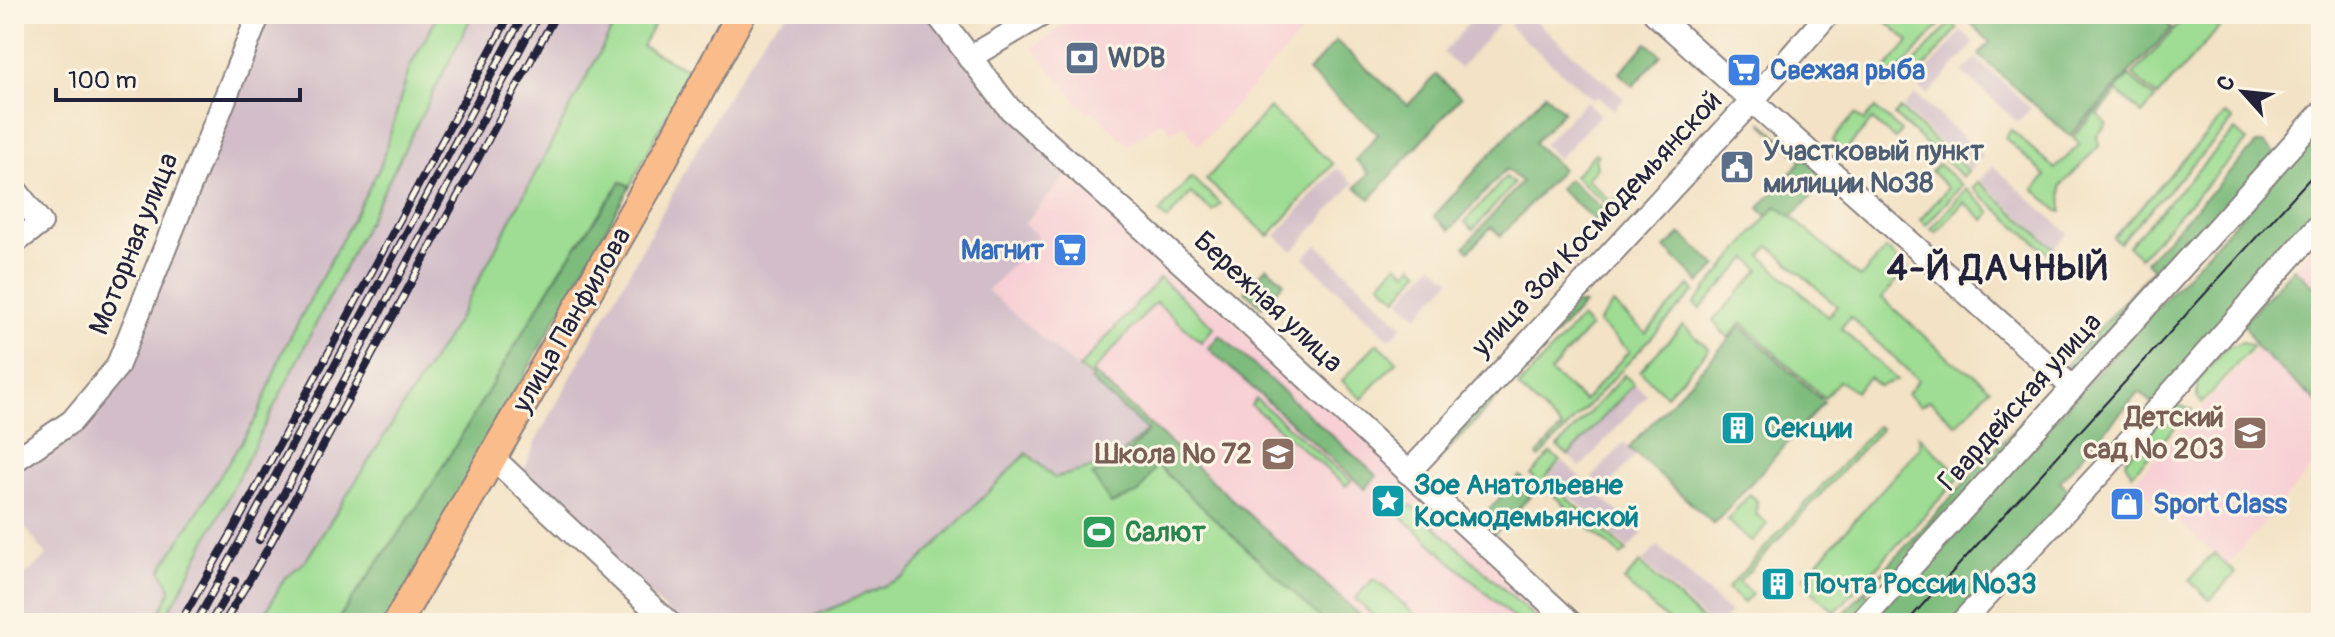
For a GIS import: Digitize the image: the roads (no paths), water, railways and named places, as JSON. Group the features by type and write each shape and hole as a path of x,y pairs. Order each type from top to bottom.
{"main road":[{"name":"улица Панфилова","path":"397,623 654,176 741,14"}],"street":[{"name":"Моторная улица","path":"14,461 72,421 117,367 259,14"},
{"name":"Бережная улица","path":"937,14 1009,108 1236,312 1571,623"},
{"path":"969,58 1043,14"},
{"path":"1655,14 2073,388"},
{"name":"улица Зои Космодемьянской","path":"1408,473 1753,100 1828,14"},
{"name":"Гвардейская улица","path":"1860,623 2321,113"},
{"path":"14,188 41,223 14,243"},
{"path":"1961,623 2105,468 2321,223"},
{"path":"493,458 669,623"}],"tram line":[{"path":"1906,623 2321,166"}],"railway":[{"path":"180,623 234,529 510,14"},
{"path":"196,623 524,14"},
{"path":"259,540 539,14"},
{"path":"224,623 268,548 556,14"},
{"path":"210,623 235,581"}],"place":[{"name":"WDB","path":"1082,58"},
{"name":"Свежая рыба","path":"1744,70"},
{"name":"Участковый пункт милиции №38","path":"1737,167"},
{"name":"Магнит","path":"1070,250"},
{"name":"Секции","path":"1738,428"},
{"name":"Детский сад № 203","path":"2250,433"},
{"name":"Школа № 72","path":"1278,454"},
{"name":"Зое Анатольевне Космодемьянской","path":"1388,501"},
{"name":"Sport Class","path":"2127,504"},
{"name":"Салют","path":"1099,532"},
{"name":"Почта России №33","path":"1778,584"}],"district":[{"name":"4-Й ДАЧНЫЙ","path":"1998,268"}]}
